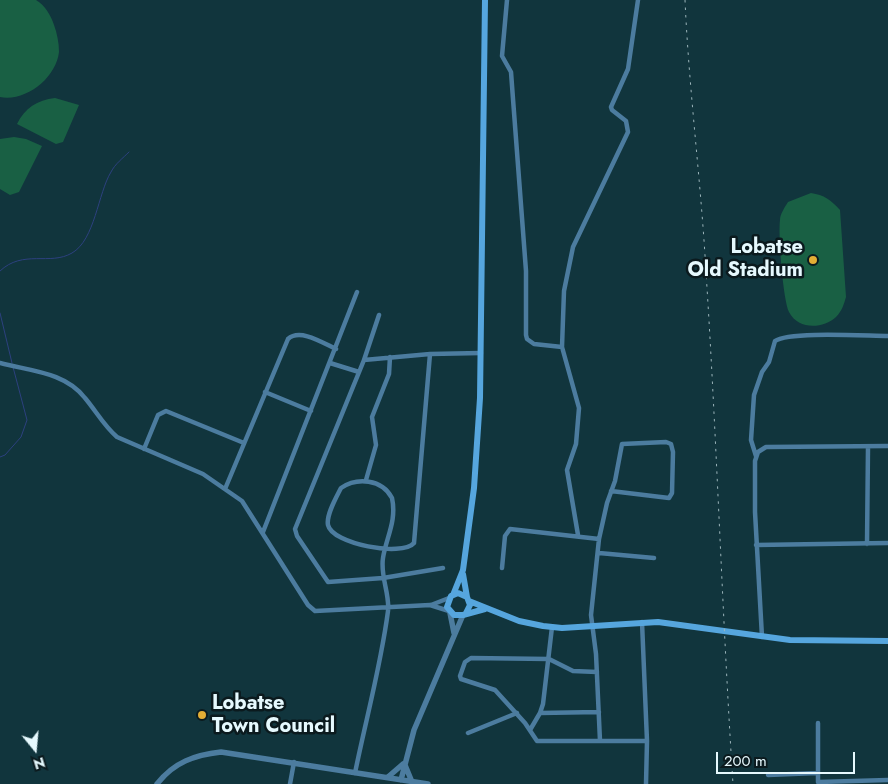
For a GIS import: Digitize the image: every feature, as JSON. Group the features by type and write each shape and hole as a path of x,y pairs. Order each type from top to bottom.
{"main road":[{"path":"485,0 481,353 474,488 463,570 447,602 450,612 458,616 485,609"},
{"path":"463,570 468,599 465,614"},
{"path":"451,596 458,593 485,609 519,621 552,627 642,622 681,624 762,637 804,641 888,641"}],"street":[{"path":"507,0 502,56 511,72 514,99 526,271 526,335 527,339 534,344 562,347"},
{"path":"578,535 567,470 576,444 579,408 562,347 564,291 570,253 628,132 626,121 612,110 611,107 628,69 638,0"},
{"path":"263,532 357,292"},
{"path":"379,315 364,360 295,532 326,582 383,578 442,568"},
{"path":"225,489 290,337 304,336 336,349"},
{"path":"762,637 756,545 756,456 751,444 754,395 760,375 770,362 775,341 780,338 803,336 888,336"},
{"path":"364,360 430,354 481,353"},
{"path":"355,772 388,608 383,578 386,550 391,534 392,498 381,487 366,480 345,485 340,488 329,517 328,525 336,534 355,543 386,550 408,547 415,539 430,354"},
{"path":"366,480 376,444 372,417 388,374 390,357"},
{"path":"0,363 59,378 73,386 114,434 144,449 195,470 242,501 312,609 327,612 430,605 451,596"},
{"path":"330,364 359,372"},
{"path":"265,392 311,411"},
{"path":"144,449 158,415 163,411 244,443"},
{"path":"600,741 597,672 591,615 599,539 611,491 614,484 622,444 666,442 671,444 673,452 670,497 665,498 611,491"},
{"path":"756,456 760,449 766,447 888,446"},
{"path":"867,544 868,447"},
{"path":"502,568 507,530 578,535 599,539"},
{"path":"756,545 888,543"},
{"path":"599,553 654,558"},
{"path":"430,605 450,612 454,633"},
{"path":"401,780 414,730 454,633 465,614"},
{"path":"642,622 647,741 646,784"},
{"path":"530,730 540,714 552,627"},
{"path":"597,672 573,671 549,659 471,658 465,662 460,676 461,679 490,687 517,713 530,730 534,739 541,742 647,741"},
{"path":"540,714 599,712"},
{"path":"468,733 517,713"},
{"path":"818,723 817,782 888,780"},
{"path":"157,784 183,760 203,754 232,753 355,772 386,779 428,784"},
{"path":"290,784 294,762"},
{"path":"386,779 405,763"},
{"path":"405,763 412,782"},
{"path":"768,775 817,773"}],"green space":[{"path":"0,0 36,0 39,2 51,18 59,45 57,62 46,79 29,92 10,98 0,97"},
{"path":"55,98 79,105 63,142 56,144 17,124 24,113 32,106"},
{"path":"14,137 26,139 42,146 19,192 10,195 0,189 0,139"},
{"path":"811,193 827,198 840,210 846,297 844,305 836,317 824,324 811,326 798,322 789,312 781,267 780,228 781,215 788,202"}],"waterway":[{"path":"0,271 9,264 27,259 64,257 80,247 91,227 111,172 129,152"},
{"path":"0,313 12,363"},
{"path":"0,457 5,455 21,437 27,420 13,367"}],"railway":[{"path":"685,0 706,272 733,784"}],"place":[{"name":"Lobatse Old Stadium","path":"813,260"},
{"name":"Lobatse Town Council","path":"202,715"}]}
